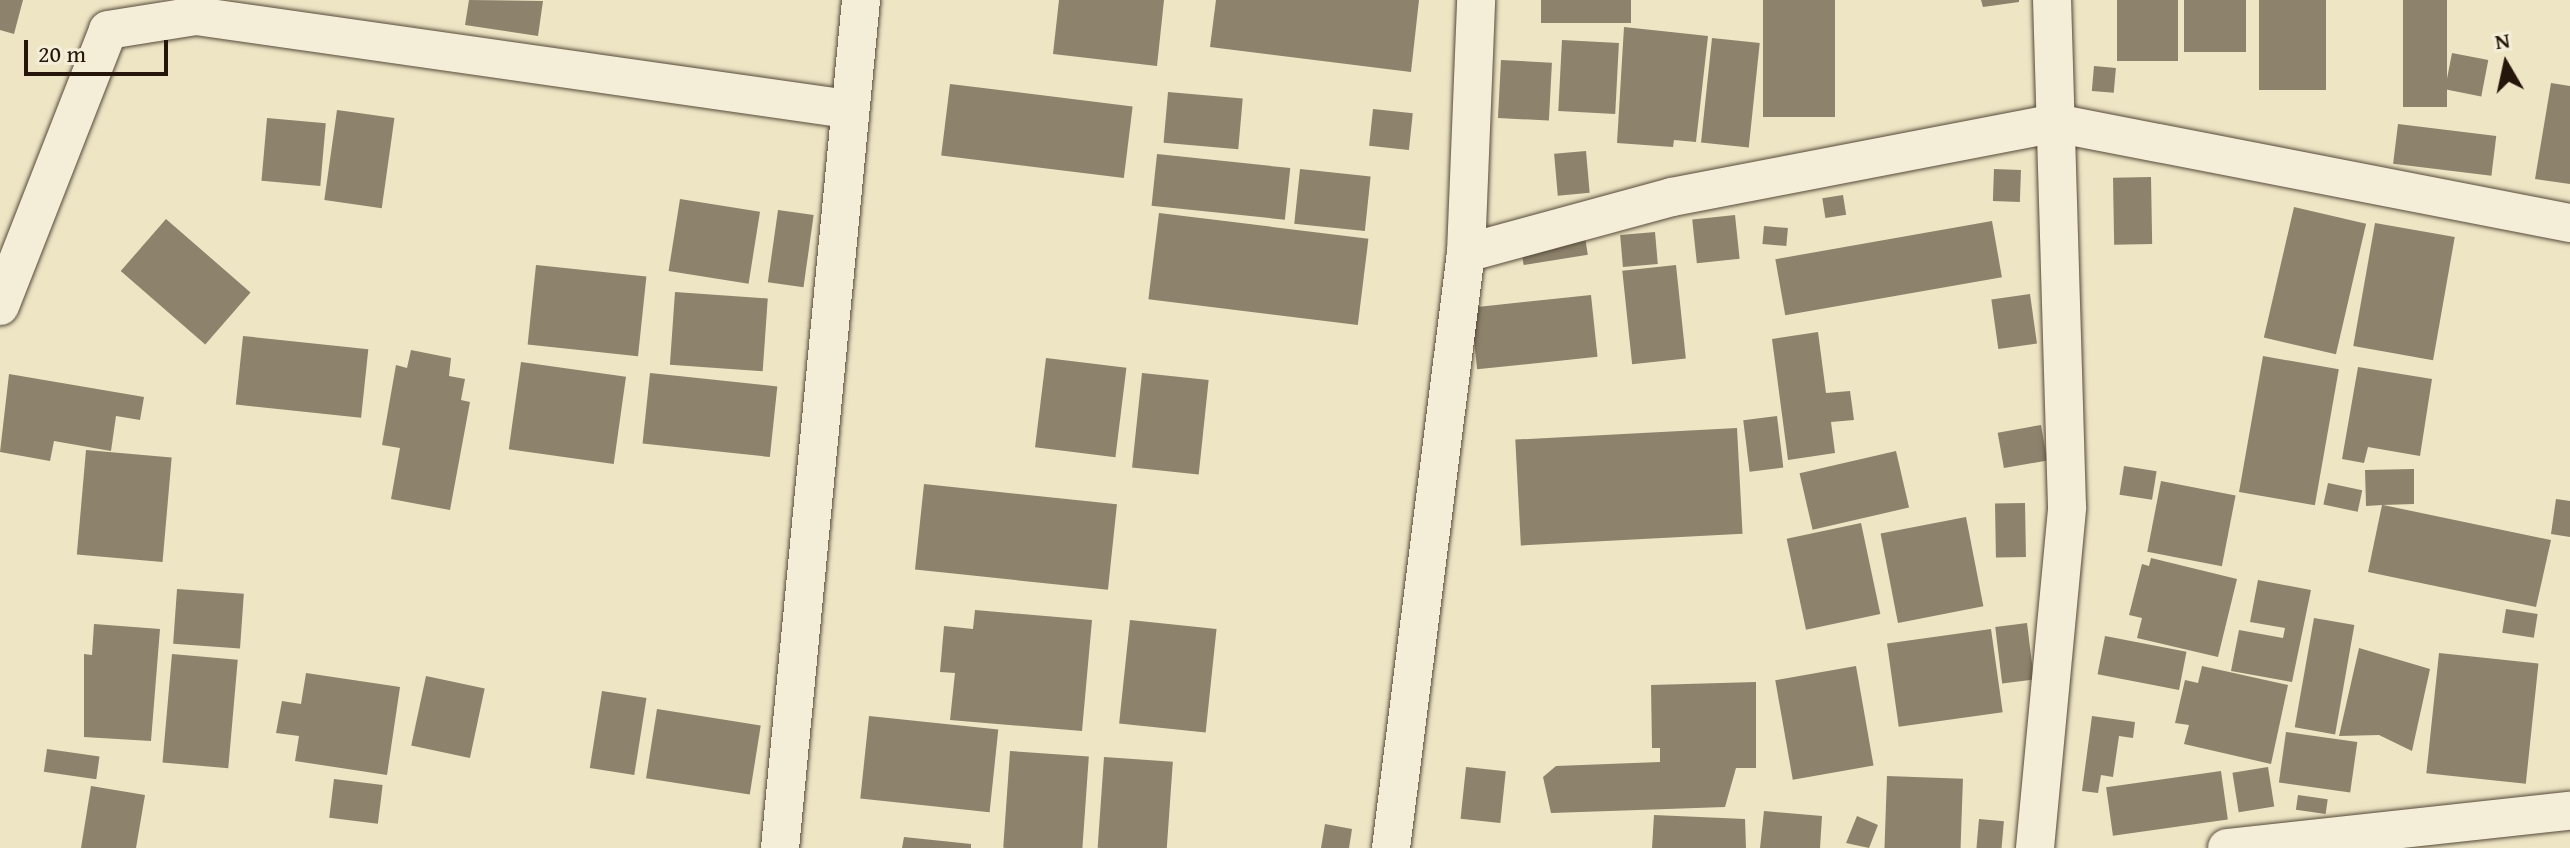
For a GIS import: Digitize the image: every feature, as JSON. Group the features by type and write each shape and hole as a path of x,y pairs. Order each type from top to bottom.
{"street":[{"path":"780,848 848,109 861,0"},
{"path":"1391,848 1466,253 1476,0"},
{"path":"2035,848 2067,507 2052,0"},
{"path":"0,306 108,30 196,16 848,109"},
{"path":"1466,253 1672,197 2055,123 2570,223"},
{"path":"2227,848 2570,811"}],"building":[{"path":"0,0 23,0 14,34 0,30"},
{"path":"469,0 543,1 538,36 465,25"},
{"path":"1059,0 1164,0 1157,66 1053,54"},
{"path":"1216,0 1419,0 1411,72 1210,47"},
{"path":"1541,0 1631,0 1631,23 1541,23"},
{"path":"1763,0 1835,0 1835,117 1763,117"},
{"path":"1981,0 2019,0 2019,2 1983,7"},
{"path":"2117,0 2178,0 2178,61 2117,61"},
{"path":"2184,0 2246,0 2246,52 2184,52"},
{"path":"2259,0 2326,0 2326,90 2259,90"},
{"path":"2403,0 2447,0 2447,107 2403,107"},
{"path":"1624,27 1708,36 1696,142 1674,140 1673,147 1617,143"},
{"path":"1712,38 1760,43 1749,147 1701,142"},
{"path":"1562,40 1619,43 1615,114 1558,111"},
{"path":"2452,53 2488,60 2481,96 2445,89"},
{"path":"1501,60 1552,63 1549,121 1498,118"},
{"path":"2094,66 2116,68 2114,93 2092,91"},
{"path":"2551,83 2570,86 2570,184 2535,179"},
{"path":"950,84 1133,106 1124,178 941,155"},
{"path":"1168,92 1243,99 1238,149 1164,143"},
{"path":"1373,109 1413,113 1409,150 1369,146"},
{"path":"337,110 394,118 382,208 324,200"},
{"path":"267,118 326,123 320,186 262,181"},
{"path":"2398,124 2496,136 2491,176 2393,164"},
{"path":"1586,151 1590,193 1558,196 1554,154"},
{"path":"1157,154 1290,168 1285,220 1152,206"},
{"path":"1300,169 1371,176 1365,231 1294,224"},
{"path":"1994,169 2021,170 2020,202 1993,201"},
{"path":"2151,177 2152,244 2114,245 2113,178"},
{"path":"1843,195 1846,215 1825,218 1822,198"},
{"path":"680,199 760,212 749,284 669,271"},
{"path":"2294,207 2366,224 2336,354 2264,338"},
{"path":"778,210 814,215 803,287 768,282"},
{"path":"1159,213 1368,239 1358,325 1148,299"},
{"path":"1735,215 1740,259 1697,263 1692,219"},
{"path":"166,219 251,292 205,345 121,271"},
{"path":"1992,221 2002,277 1785,315 1775,259"},
{"path":"2375,223 2455,237 2433,360 2353,346"},
{"path":"1764,226 1788,228 1786,246 1762,244"},
{"path":"1655,232 1658,264 1623,267 1620,235"},
{"path":"1585,237 1588,255 1524,265 1521,247"},
{"path":"536,265 646,277 638,356 528,345"},
{"path":"1676,265 1686,358 1632,364 1622,271"},
{"path":"675,292 768,298 763,371 670,365"},
{"path":"2030,294 2037,344 1998,349 1991,299"},
{"path":"1591,295 1597,357 1477,369 1471,308"},
{"path":"1818,332 1826,393 1850,391 1854,420 1831,422 1835,453 1788,460 1772,339"},
{"path":"243,336 368,349 361,418 236,405"},
{"path":"411,350 451,358 449,376 465,379 461,400 470,402 450,510 391,499 400,448 382,445 396,365 407,368"},
{"path":"2263,356 2339,369 2315,505 2239,492"},
{"path":"1046,358 1126,368 1115,457 1035,447"},
{"path":"521,362 626,377 614,464 509,449"},
{"path":"2358,367 2432,379 2420,456 2368,447 2364,463 2342,459"},
{"path":"650,373 777,386 770,457 643,444"},
{"path":"1142,373 1209,380 1199,474 1132,467"},
{"path":"9,374 144,397 140,420 116,416 111,451 54,441 50,461 0,452"},
{"path":"1777,416 1783,468 1750,472 1743,420"},
{"path":"2041,425 2047,460 2004,468 1998,433"},
{"path":"1737,428 1743,534 1521,545 1515,440"},
{"path":"86,450 172,457 163,562 77,555"},
{"path":"1896,451 1909,508 1813,530 1800,473"},
{"path":"2124,466 2157,471 2152,500 2119,495"},
{"path":"2414,469 2414,504 2383,505 2551,540 2536,607 2368,572 2382,505 2366,506 2365,470"},
{"path":"2161,481 2236,496 2222,566 2147,552"},
{"path":"2328,483 2362,490 2358,512 2323,505"},
{"path":"924,484 1117,504 1108,590 915,570"},
{"path":"2556,499 2570,501 2570,537 2551,534"},
{"path":"2025,503 2026,557 1996,558 1995,504"},
{"path":"1966,517 1983,606 1898,623 1881,534"},
{"path":"1861,523 1880,614 1806,630 1787,539"},
{"path":"2151,558 2237,579 2218,657 2137,638 2142,618 2129,615 2142,564 2149,566"},
{"path":"2258,580 2311,590 2292,682 2231,671 2239,630 2283,638 2285,628 2250,622"},
{"path":"177,589 244,594 240,649 173,644"},
{"path":"2506,609 2538,614 2534,638 2502,633"},
{"path":"975,610 1092,620 1082,731 950,720 955,673 940,672 944,626 973,629"},
{"path":"2314,618 2354,625 2335,734 2295,727"},
{"path":"1130,620 1217,629 1206,733 1119,723"},
{"path":"2027,623 2034,680 2002,683 1995,627"},
{"path":"94,624 160,629 151,741 84,737 84,654 92,655"},
{"path":"1991,629 2003,712 1899,727 1887,644"},
{"path":"2105,636 2186,652 2179,690 2098,674"},
{"path":"2359,648 2430,669 2412,751 2379,735 2339,736"},
{"path":"2439,653 2538,663 2526,784 2426,773"},
{"path":"172,654 238,660 228,768 163,763"},
{"path":"1856,666 1874,765 1793,780 1775,680"},
{"path":"2202,666 2288,685 2271,764 2184,744 2189,725 2175,723 2185,680 2198,683"},
{"path":"306,673 400,687 387,775 295,761 299,736 276,733 282,701 301,704"},
{"path":"426,676 485,688 470,758 411,745"},
{"path":"1756,682 1756,768 1736,768 1725,807 1551,813 1543,777 1556,766 1660,762 1660,748 1652,748 1651,685"},
{"path":"602,691 646,698 634,775 590,768"},
{"path":"657,709 761,725 750,795 646,778"},
{"path":"869,716 998,730 990,812 860,799"},
{"path":"2092,716 2135,722 2133,738 2119,736 2113,777 2101,775 2098,793 2082,791"},
{"path":"2286,732 2357,742 2350,793 2279,783"},
{"path":"47,749 99,756 96,779 44,772"},
{"path":"1010,751 1089,757 1082,848 1003,848"},
{"path":"1104,757 1173,762 1167,848 1098,848"},
{"path":"1466,767 1506,771 1500,823 1461,819"},
{"path":"2268,767 2274,807 2239,812 2232,773"},
{"path":"2221,771 2228,820 2113,836 2106,787"},
{"path":"1887,776 1963,779 1961,848 1884,848"},
{"path":"334,779 383,785 378,824 329,818"},
{"path":"91,786 145,795 136,848 81,848"},
{"path":"2298,795 2328,799 2326,814 2296,810"},
{"path":"1764,811 1822,816 1820,848 1760,848"},
{"path":"1654,815 1745,819 1746,848 1652,848"},
{"path":"1857,816 1878,825 1869,848 1846,843"},
{"path":"1979,819 2004,821 2002,848 1976,848"},
{"path":"1325,824 1352,829 1349,848 1321,848"},
{"path":"904,837 971,844 971,848 902,848"}]}
